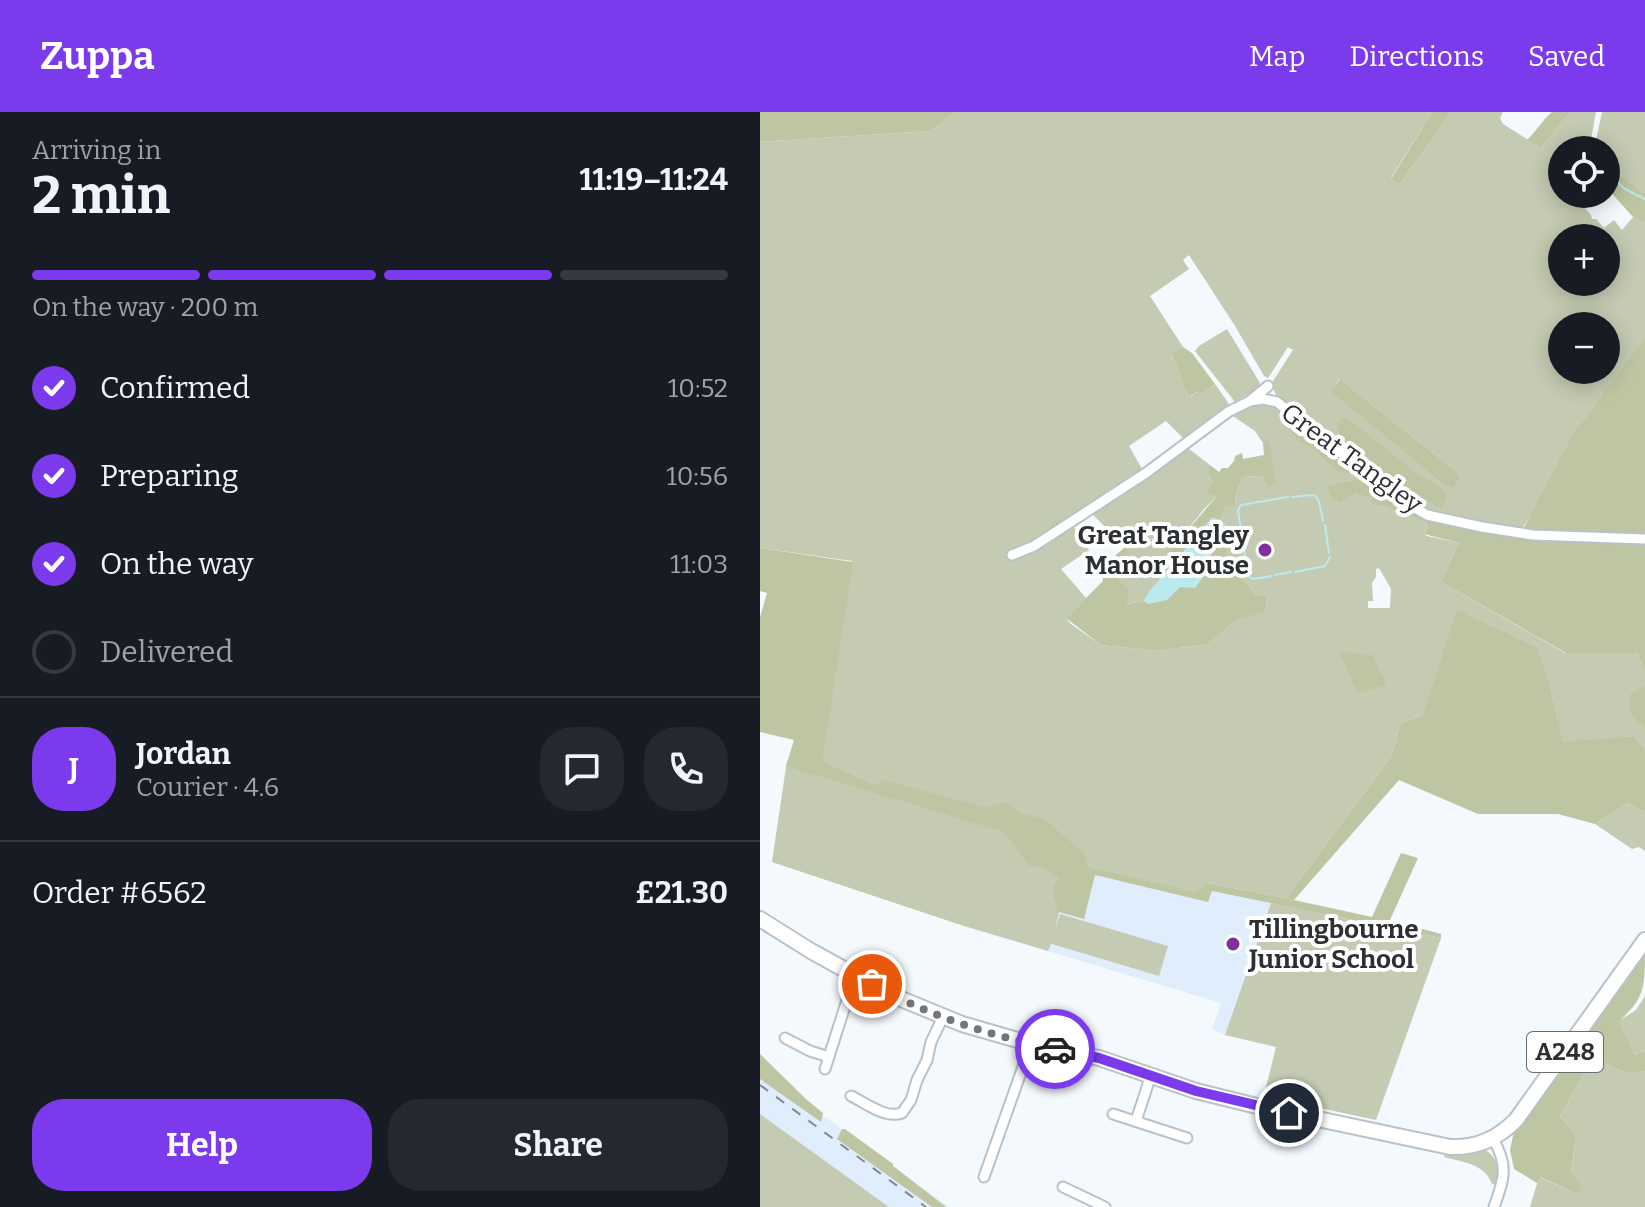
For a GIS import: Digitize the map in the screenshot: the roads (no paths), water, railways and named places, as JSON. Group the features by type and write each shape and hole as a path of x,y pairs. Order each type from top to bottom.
{"main road":[{"path":"760,919 889,994 984,1031 1099,1058 1196,1091 1428,1144 1461,1147 1493,1139"},
{"name":"A248","path":"1493,1139 1516,1120 1645,940"}],"street":[{"name":"Great Tangley","path":"1012,555 1034,546 1146,473 1268,386"},
{"name":"Great Tangley","path":"1250,401 1263,399 1277,402 1400,499 1427,515 1533,535 1645,539"},
{"path":"825,1069 855,975"},
{"path":"851,1096 899,1119 911,1100 943,1017"},
{"path":"785,1038 829,1057"},
{"path":"984,1177 1031,1044"},
{"path":"1136,1121 1151,1075"},
{"path":"1113,1114 1187,1138"},
{"path":"1493,1139 1503,1158 1504,1169 1494,1207"},
{"path":"1063,1187 1105,1207"}],"water":[{"path":"1212,518 1225,525 1223,540 1211,553 1204,576 1195,588 1180,587 1167,600 1149,604 1144,601 1150,591"}],"waterway":[{"path":"1620,184 1645,199"},
{"path":"1292,497 1316,496 1323,521"},
{"path":"1242,537 1238,510 1241,505 1288,497"},
{"path":"1325,525 1329,553"},
{"path":"1243,540 1248,576 1253,579 1272,576"},
{"path":"1295,572 1325,566 1330,557"},
{"path":"1275,575 1291,572"}],"railway":[{"path":"760,1085 926,1207"}],"place":[{"name":"Great Tangley Manor House","path":"1265,550"},
{"name":"Tillingbourne Junior School","path":"1233,944"}]}
